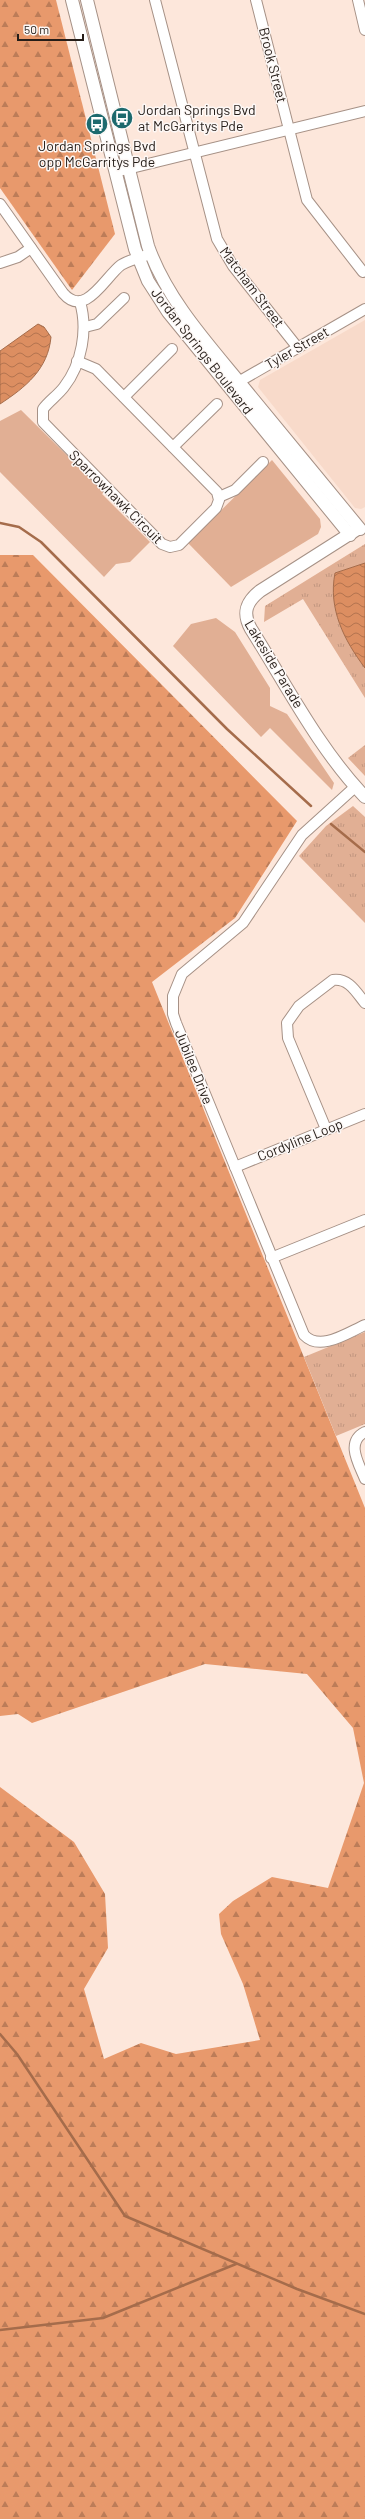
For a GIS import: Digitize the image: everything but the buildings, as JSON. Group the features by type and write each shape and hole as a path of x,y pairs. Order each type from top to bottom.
{"street":[{"name":"Jordan Springs Boulevard","path":"72,0 138,258 160,302 234,384 358,530"},
{"name":"Jordan Springs Boulevard","path":"87,0 151,254 162,280 174,299 234,384"},
{"name":"Matcham Street","path":"155,0 211,223 221,248 233,266 298,348"},
{"name":"Brook Street","path":"256,0 307,200 363,272"},
{"path":"358,0 365,30"},
{"path":"115,172 365,111"},
{"path":"0,204 66,297 80,302 92,296 121,265 151,254"},
{"path":"0,263 18,257 31,248"},
{"path":"85,327 97,324 124,298"},
{"name":"Sparrowhawk Circuit","path":"80,302 85,327 77,361 68,382 43,409 43,422 162,544 173,547 181,543 216,508 219,497"},
{"name":"Tyler Street","path":"234,384 365,309"},
{"path":"124,397 172,349"},
{"path":"77,361 96,369 215,489 219,497 235,490 263,462"},
{"path":"173,447 217,404"},
{"name":"Lakeside Parade","path":"358,530 260,591 252,597 245,612 246,621 319,738 355,788 365,798"},
{"name":"Jubilee Drive","path":"355,788 310,826 286,857 249,916 235,930 189,967 174,989 173,1014 301,1330 308,1339 323,1342 365,1325"},
{"path":"326,1130 288,1038 287,1023 299,1006 333,980 339,980 349,984 365,1003"},
{"name":"Cordyline Loop","path":"235,1167 365,1114"},
{"path":"271,1258 365,1220"},
{"path":"365,1432 356,1438 354,1449 365,1479"}],"shaded area":[{"path":"365,320 365,507 361,509 355,508 258,387 260,380"}],"green space":[{"path":"0,0 56,0 115,234 72,290 0,188"},
{"path":"21,410 104,492 102,494 150,542 130,562 116,564 104,577 0,472 0,421"},
{"path":"272,460 320,519 321,527 318,534 231,587 188,543"},
{"path":"365,544 365,698 303,599 264,622 265,606"},
{"path":"0,555 33,555 297,821 235,918 152,982 365,1508 365,2519 0,2519 0,1787 74,1842 105,1894 108,1948 84,1989 104,2059 141,2043 176,2054 260,2040 243,1984 221,1934 219,1914 233,1901 272,1877 328,1888 364,1783 353,1728 307,1674 205,1664 32,1723 18,1714 0,1716"},
{"path":"216,618 235,632 270,688 270,706 287,714 334,783 332,790 270,728 261,737 173,646 191,624"},
{"path":"365,745 365,776 348,758"},
{"path":"353,806 365,817 365,923 299,856 326,826"},
{"path":"365,1332 365,1424 336,1436 304,1357"}],"water":[{"path":"38,324 44,327 51,337 45,359 40,368 27,384 0,404 0,351"},
{"path":"365,563 365,668 344,635 336,611 333,586 335,573"}],"waterway":[{"path":"0,523 19,527 41,542 227,729 311,806"},
{"path":"331,824 365,852"},
{"path":"0,2034 17,2054 125,2216 297,2289 365,2314"},
{"path":"0,2330 103,2318 236,2264"}],"place":[{"name":"Jordan Springs Bvd at McGarritys Pde","path":"122,118"},
{"name":"Jordan Springs Bvd opp McGarritys Pde","path":"97,124"}]}
